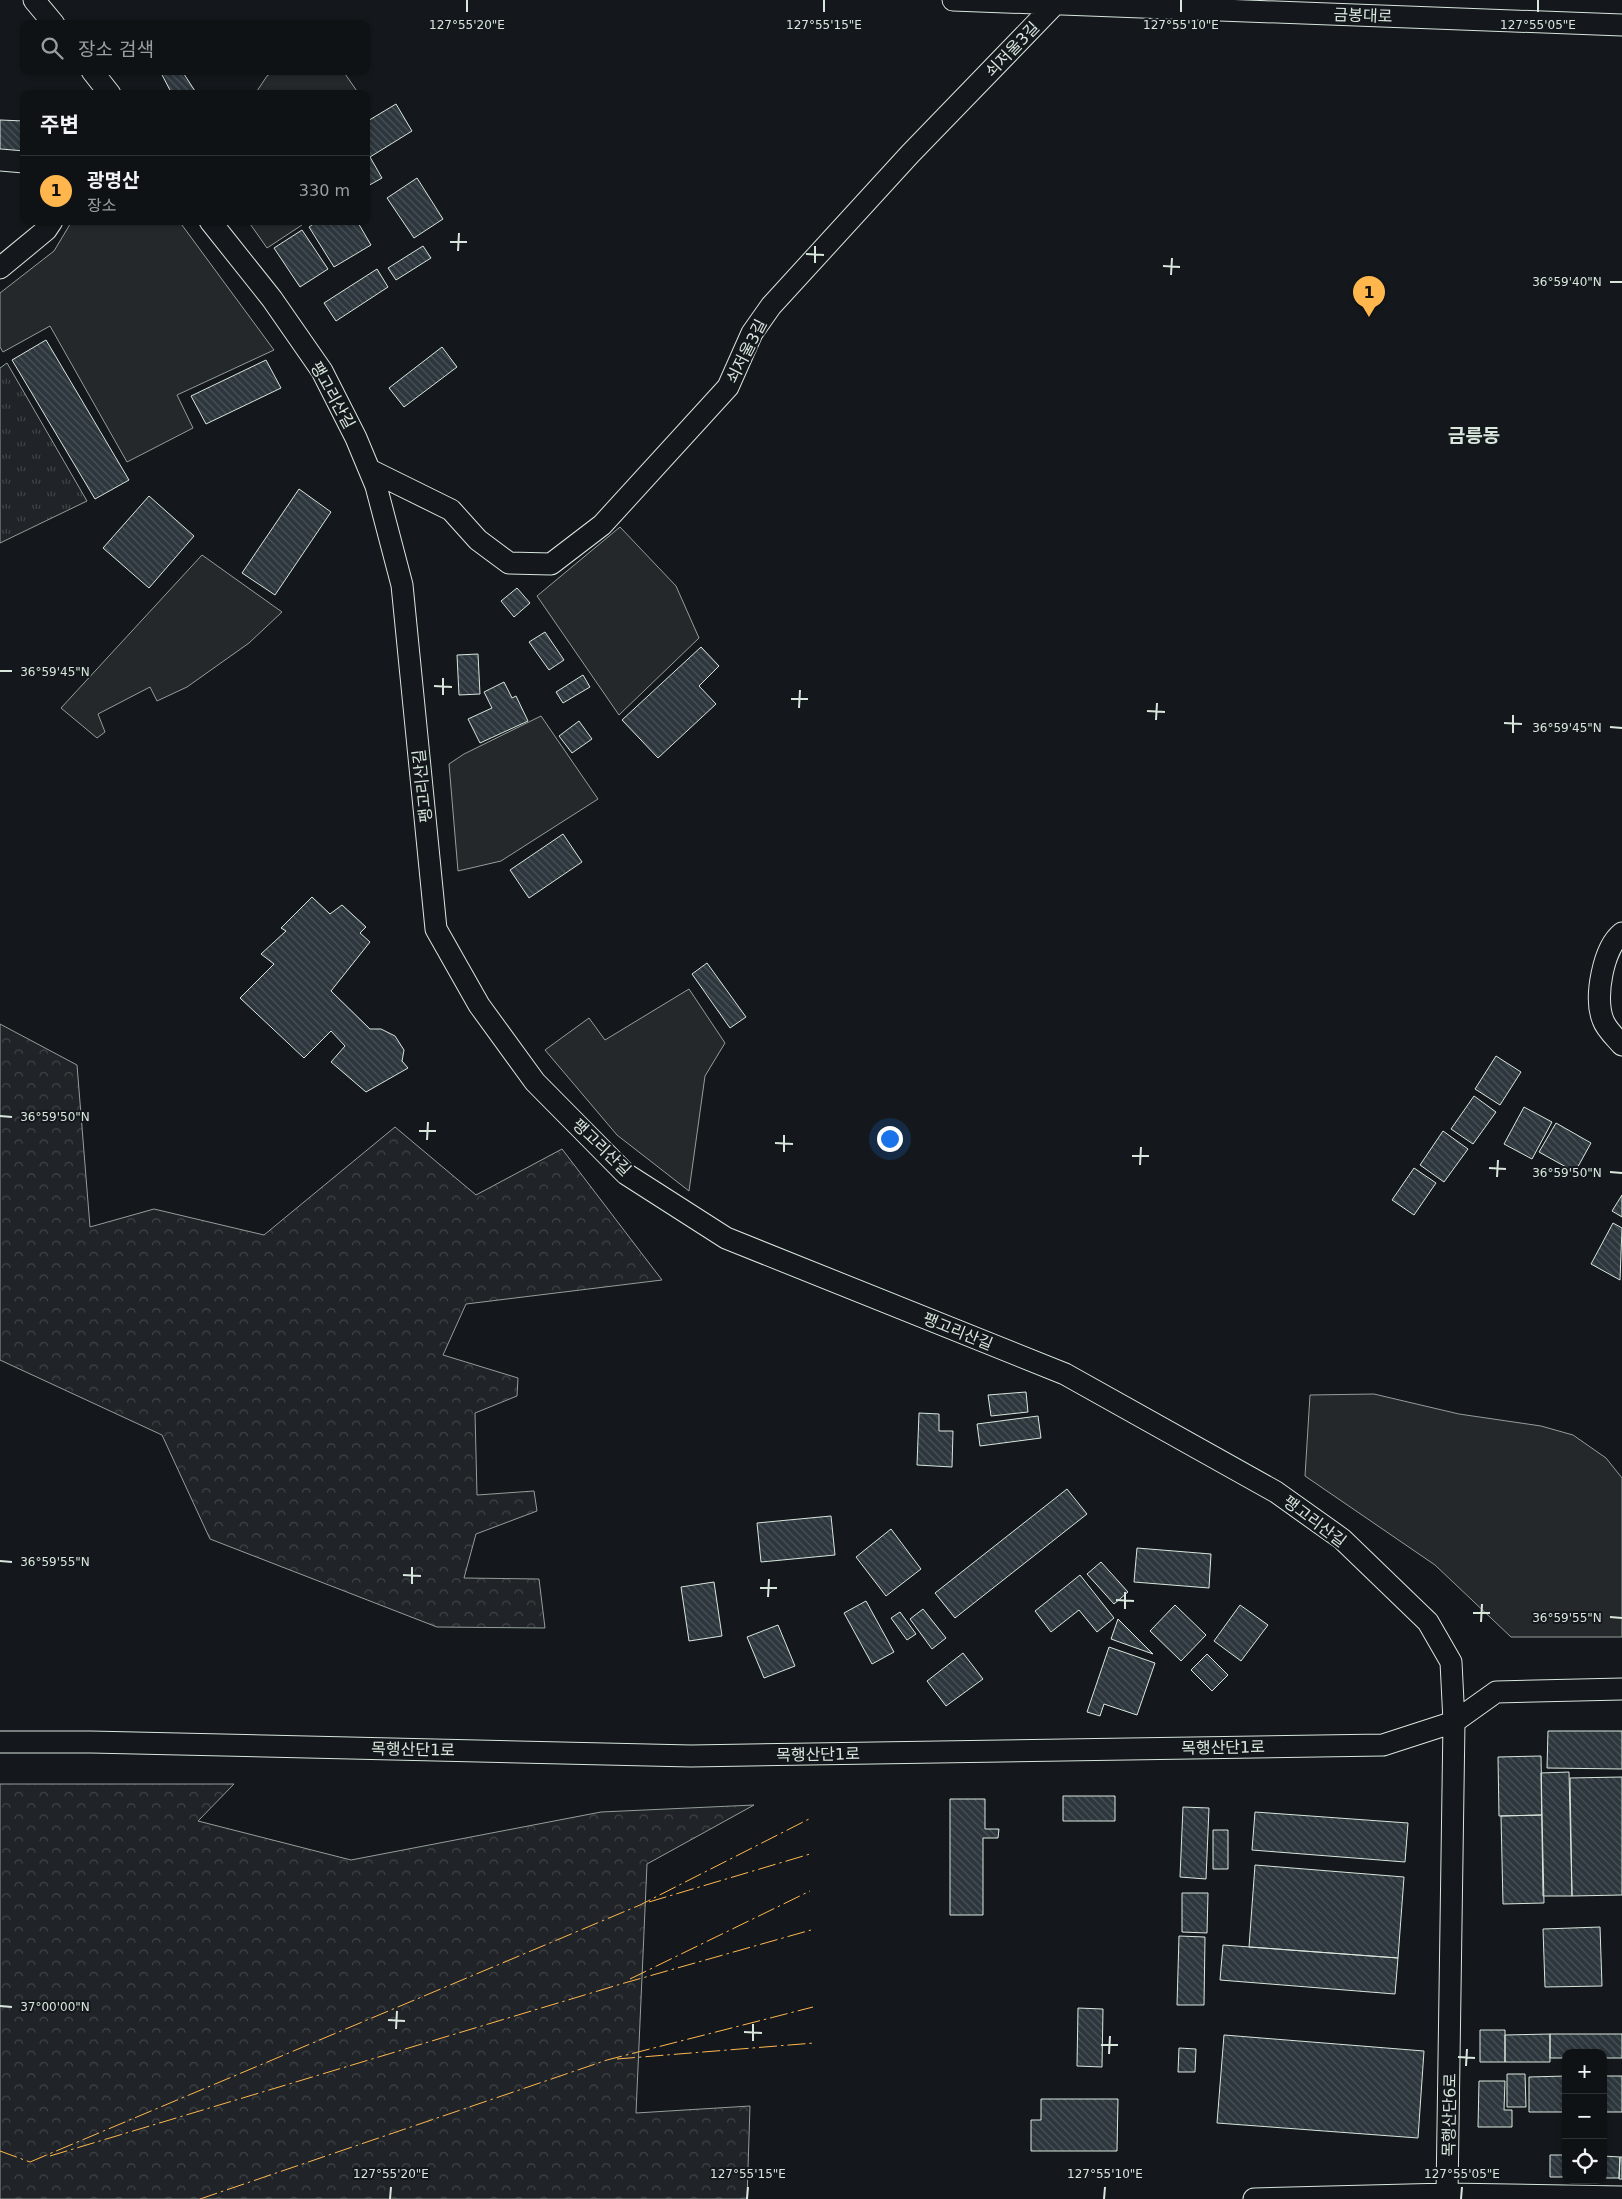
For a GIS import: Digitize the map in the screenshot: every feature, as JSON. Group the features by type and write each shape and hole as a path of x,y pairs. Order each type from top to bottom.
{"street":[{"path":"34,0 51,20"},
{"name":"금봉대로","path":"953,0 1058,2 1622,25"},
{"name":"쇠저울3길","path":"370,470 451,510 478,540 509,563 551,564 602,525 728,387 752,333 771,306 910,154 1058,2"},
{"path":"95,75 107,90"},
{"path":"0,160 20,162"},
{"path":"0,268 46,230 49,225"},
{"name":"팽고리산길","path":"213,225 272,299 322,371 370,470 402,585 436,929 479,1004 535,1082 626,1174 726,1238 1065,1374 1276,1492 1342,1539 1428,1622 1451,1662 1454,1722"},
{"path":"1622,933 1614,939 1599,984 1603,1021 1622,1045"},
{"name":"목행산단1로","path":"0,1742 91,1742 691,1756 1383,1745 1454,1722 1496,1692 1622,1689"},
{"name":"목행산단6로","path":"1448,2194 1454,1722"},
{"path":"1254,2199 1448,2194 1622,2197"}],"green space":[{"path":"7,363 87,501 0,543 0,368"},
{"path":"0,1024 77,1065 90,1227 154,1209 264,1235 395,1127 476,1195 562,1149 662,1280 466,1304 443,1355 518,1378 517,1396 475,1413 477,1495 534,1491 537,1511 476,1534 464,1578 539,1579 545,1628 437,1627 210,1539 162,1435 0,1360"},
{"path":"0,1784 234,1784 198,1821 351,1860 601,1812 754,1805 647,1864 636,2113 750,2106 747,2199 0,2199"}],"shaded area":[{"path":"346,75 356,90 258,90 267,76"},
{"path":"70,225 182,225 274,350 177,395 193,428 127,462 50,326 3,352 0,347 0,293 54,251"},
{"path":"251,225 302,225 267,248"},
{"path":"620,527 676,586 699,638 619,715 537,596"},
{"path":"202,555 282,612 249,643 187,687 157,701 150,687 98,714 105,732 97,738 61,708"},
{"path":"541,716 598,799 501,861 458,871 449,764 464,754"},
{"path":"689,989 725,1043 705,1076 689,1191 617,1135 545,1050 589,1018 605,1040"},
{"path":"1374,1394 1459,1414 1541,1426 1573,1435 1606,1458 1622,1478 1622,1637 1511,1637 1435,1565 1305,1476 1310,1395"}],"building":[{"path":"162,75 185,75 194,90 170,90"},
{"path":"396,104 412,131 370,157 370,120"},
{"path":"0,120 20,121 20,156 0,155"},
{"path":"370,157 382,178 370,185"},
{"path":"417,178 443,219 414,238 387,198"},
{"path":"312,225 359,225 371,245 334,267 309,227"},
{"path":"302,230 328,269 300,287 274,248"},
{"path":"423,246 431,258 396,280 388,268"},
{"path":"377,269 388,287 336,321 324,303"},
{"path":"46,340 129,480 95,499 12,360"},
{"path":"442,347 457,367 404,407 389,388"},
{"path":"266,360 281,388 206,424 191,396"},
{"path":"299,489 331,512 275,595 242,573"},
{"path":"149,496 194,536 149,588 103,548"},
{"path":"517,588 530,603 514,617 501,601"},
{"path":"545,632 564,660 549,670 529,642"},
{"path":"701,647 719,666 699,686 716,704 658,758 622,720"},
{"path":"478,654 480,694 459,695 457,655"},
{"path":"583,675 590,687 563,703 556,692"},
{"path":"504,682 512,698 516,696 528,721 480,743 468,719 492,708 484,692"},
{"path":"579,721 592,739 572,753 559,736"},
{"path":"563,834 582,862 529,898 510,870"},
{"path":"312,897 330,914 342,905 366,927 360,933 370,942 331,991 370,1029 381,1029 395,1036 404,1050 402,1061 408,1068 366,1092 331,1062 345,1046 331,1031 304,1058 240,998 274,964 261,954 286,931 281,928"},
{"path":"707,963 746,1017 730,1028 692,974"},
{"path":"1496,1056 1521,1072 1500,1105 1475,1089"},
{"path":"1474,1096 1496,1112 1473,1144 1451,1129"},
{"path":"1524,1107 1552,1122 1532,1159 1504,1144"},
{"path":"1556,1123 1591,1143 1575,1172 1539,1152"},
{"path":"1443,1131 1468,1149 1444,1182 1420,1165"},
{"path":"1414,1168 1436,1183 1414,1215 1392,1200"},
{"path":"1622,1195 1622,1217 1612,1211"},
{"path":"1613,1223 1622,1228 1620,1280 1591,1264"},
{"path":"1026,1392 1028,1412 991,1416 988,1395"},
{"path":"919,1413 939,1414 939,1431 953,1431 952,1467 917,1465"},
{"path":"1038,1416 1041,1438 980,1446 977,1424"},
{"path":"1067,1489 1087,1514 955,1618 935,1593"},
{"path":"831,1516 835,1555 761,1562 757,1523"},
{"path":"891,1529 921,1569 886,1596 856,1557"},
{"path":"1137,1548 1211,1554 1209,1588 1134,1582"},
{"path":"1101,1562 1128,1592 1114,1604 1087,1574"},
{"path":"1080,1575 1114,1618 1097,1632 1079,1610 1051,1632 1035,1611"},
{"path":"714,1582 722,1636 689,1641 681,1587"},
{"path":"866,1601 894,1652 872,1664 844,1613"},
{"path":"1175,1605 1206,1635 1181,1661 1150,1631"},
{"path":"1240,1605 1268,1625 1241,1661 1214,1641"},
{"path":"923,1609 946,1638 932,1649 910,1619"},
{"path":"900,1612 916,1634 907,1640 891,1618"},
{"path":"1118,1619 1153,1654 1111,1639"},
{"path":"778,1625 795,1666 764,1678 747,1637"},
{"path":"1109,1647 1155,1663 1137,1715 1104,1704 1100,1716 1087,1712"},
{"path":"963,1653 983,1679 946,1706 927,1681"},
{"path":"1207,1654 1228,1675 1212,1691 1191,1670"},
{"path":"1548,1731 1622,1731 1622,1769 1547,1768"},
{"path":"1541,1756 1542,1815 1499,1816 1498,1757"},
{"path":"1569,1772 1572,1896 1543,1896 1541,1773"},
{"path":"1622,1777 1622,1895 1572,1896 1570,1778"},
{"path":"1063,1796 1115,1796 1115,1821 1063,1821"},
{"path":"950,1799 985,1799 985,1829 999,1829 998,1838 983,1838 983,1915 950,1915"},
{"path":"1183,1807 1209,1808 1206,1879 1180,1877"},
{"path":"1255,1812 1408,1823 1405,1862 1252,1850"},
{"path":"1542,1815 1544,1903 1503,1904 1501,1816"},
{"path":"1213,1830 1228,1830 1228,1869 1213,1869"},
{"path":"1255,1865 1404,1877 1398,1958 1249,1947"},
{"path":"1182,1893 1208,1893 1207,1933 1182,1932"},
{"path":"1600,1927 1602,1986 1545,1987 1543,1929"},
{"path":"1179,1936 1205,1937 1204,2005 1177,2005"},
{"path":"1223,1945 1398,1958 1395,1994 1220,1980"},
{"path":"1078,2008 1103,2009 1102,2067 1077,2066"},
{"path":"1480,2030 1505,2030 1505,2062 1480,2062"},
{"path":"1550,2034 1550,2062 1505,2062 1505,2035"},
{"path":"1550,2034 1622,2034 1622,2058 1607,2058 1607,2049 1562,2049 1562,2058 1550,2058"},
{"path":"1224,2035 1424,2051 1418,2138 1217,2123"},
{"path":"1179,2048 1196,2049 1195,2072 1178,2072"},
{"path":"1507,2074 1525,2074 1526,2107 1507,2107"},
{"path":"1562,2076 1562,2112 1529,2112 1529,2077"},
{"path":"1607,2076 1622,2076 1622,2112 1607,2112"},
{"path":"1479,2081 1505,2081 1504,2110 1512,2110 1512,2127 1478,2127"},
{"path":"1041,2099 1118,2099 1117,2151 1031,2151 1031,2120 1041,2120"},
{"path":"1550,2155 1562,2155 1562,2177 1550,2177"},
{"path":"1607,2156 1620,2157 1619,2178 1607,2178"},
{"path":"1620,2157 1622,2157 1622,2179 1619,2179"}],"power":[{"path":"30,2162 640,1905 809,1819"},
{"path":"649,1902 810,1854"},
{"path":"630,1979 810,1891"},
{"path":"50,2156 621,1984 811,1930"},
{"path":"200,2199 607,2060 813,2007"},
{"path":"617,2059 814,2043"},
{"path":"0,2151 30,2162"}],"place":[{"name":"광명산","path":"1369,317"}],"district":[{"name":"금릉동","path":"1474,435"}]}
